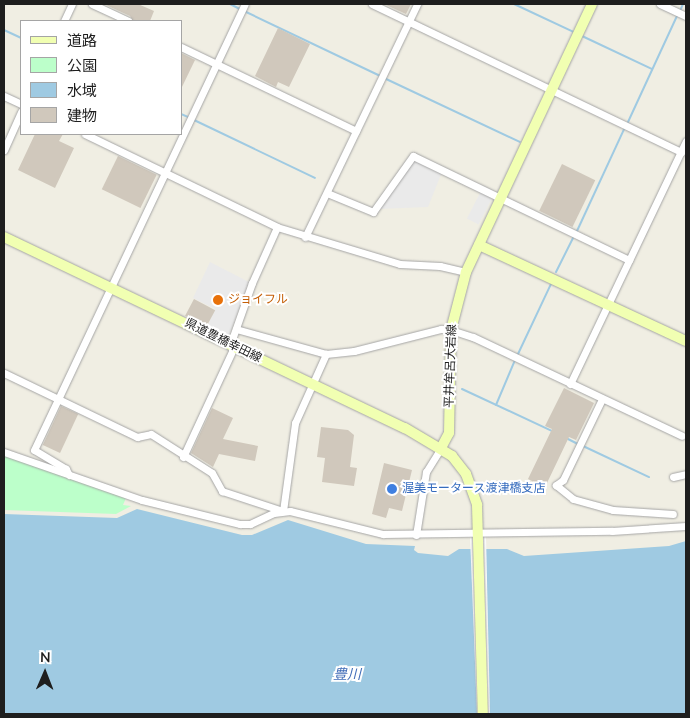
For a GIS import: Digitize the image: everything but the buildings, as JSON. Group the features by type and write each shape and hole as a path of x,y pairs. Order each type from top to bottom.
{"main road":[{"name":"平井牟呂大岩線","path":"441,448 449,433 451,330 466,272 592,4"},
{"name":"県道豊橋幸田線","path":"4,237 314,385 441,448"},
{"path":"479,245 686,341"},
{"path":"441,448 459,464 470,482 476,505 483,714"}],"street":[{"path":"64,20 72,4"},
{"path":"92,4 126,20"},
{"path":"182,134 244,4"},
{"path":"372,4 681,152"},
{"path":"305,237 416,4"},
{"path":"660,4 686,16"},
{"path":"182,47 356,131"},
{"path":"4,96 20,104"},
{"path":"4,150 20,114"},
{"path":"86,135 278,227 305,237 400,264 440,266 466,272"},
{"path":"69,475 66,469 34,450 112,288 182,135"},
{"path":"570,384 686,141"},
{"path":"326,192 373,212 413,156 629,260"},
{"path":"183,456 232,346 252,282 278,227"},
{"path":"236,329 326,354 354,351 441,329 451,330 473,337 682,436"},
{"path":"283,511 295,423 314,385 326,354"},
{"path":"4,373 137,437 151,434 212,474 222,490 283,511 383,534 612,531 686,526"},
{"path":"602,399 563,480 556,485 573,499 613,510 673,514"},
{"path":"416,535 426,472 441,448"},
{"path":"4,452 175,510 232,523 250,524 283,511"},
{"path":"673,477 686,474"}],"green space":[{"path":"4,455 126,498 123,505 131,506 116,514 4,510"}],"shaded area":[{"path":"415,160 442,172 428,207 378,209"},
{"path":"481,191 493,197 479,225 467,219"},
{"path":"210,262 249,282 228,339 206,329 215,309 193,298"}],"water":[{"name":"豊川","path":"137,509 242,535 252,535 288,520 366,544 415,546 414,550 418,553 448,556 459,549 507,549 524,556 669,546 686,541 686,714 4,714 4,514 117,518"}],"pier":[{"path":"470,536 486,536 490,714 477,714"}],"waterway":[{"path":"230,4 240,9"},
{"path":"514,4 576,33"},
{"path":"680,11 683,4"},
{"path":"244,11 380,76"},
{"path":"628,122 677,16"},
{"path":"4,30 20,38"},
{"path":"582,36 652,69"},
{"path":"384,78 520,142"},
{"path":"182,114 188,117"},
{"path":"194,120 315,178"},
{"path":"577,231 625,127"},
{"path":"556,272 574,236"},
{"path":"518,354 551,284"},
{"path":"496,405 515,360"},
{"path":"462,389 552,431"},
{"path":"568,439 578,444"},
{"path":"583,446 649,477"}],"place":[{"name":"ジョイフル","path":"218,300"},
{"name":"渥美モータース渡津橋支店","path":"392,489"}]}
